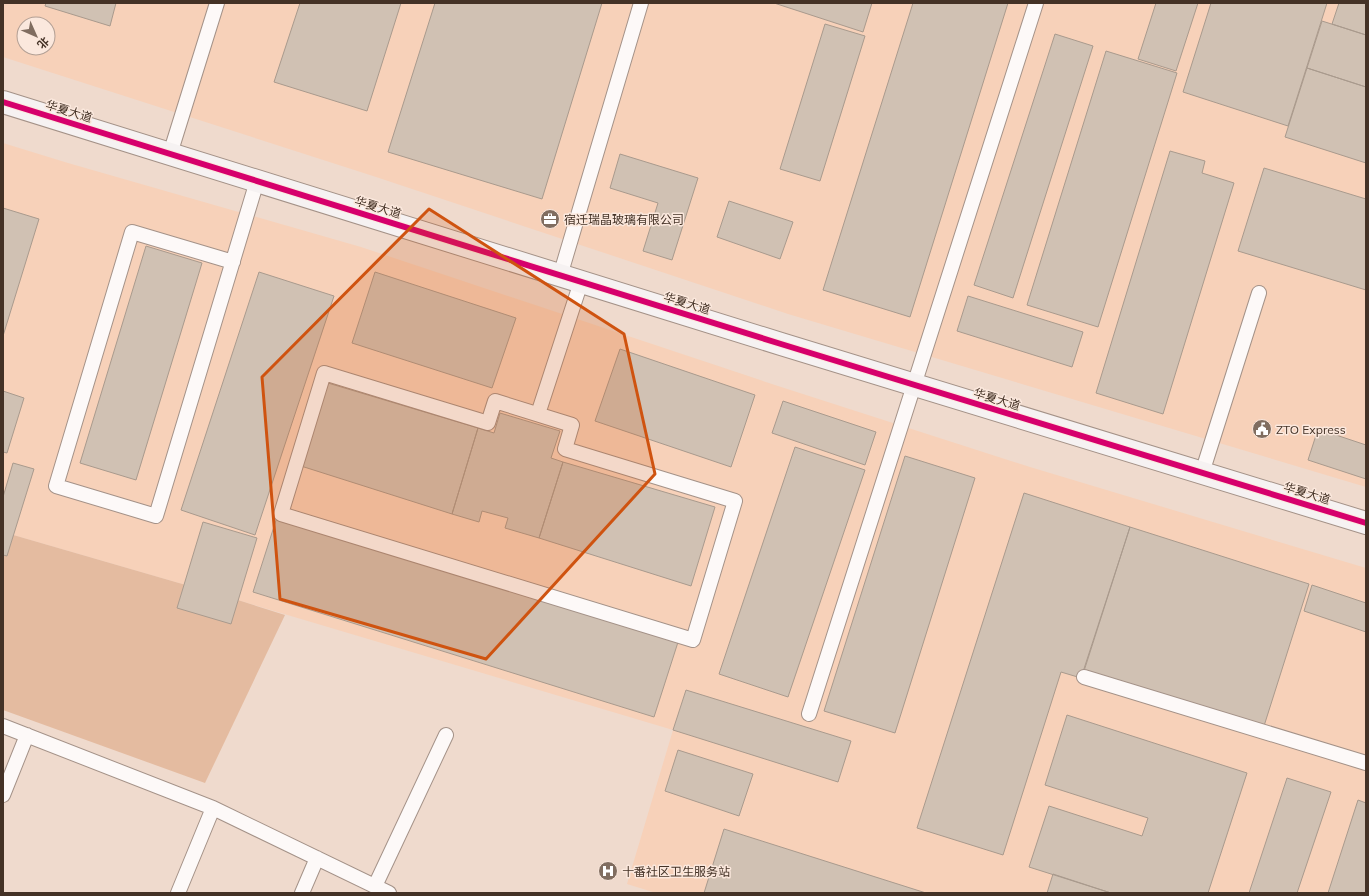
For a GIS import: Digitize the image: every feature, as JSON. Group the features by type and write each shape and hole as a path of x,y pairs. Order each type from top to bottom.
{"street":[{"name":"华夏大道","path":"3,102 560,276 1366,523"}],"lane":[{"path":"170,154 218,3"},
{"path":"560,276 641,3"},
{"path":"809,714 1036,3"},
{"path":"233,262 132,232 56,486 156,516 233,262 257,181"},
{"path":"538,414 581,282"},
{"path":"1202,473 1259,293"},
{"path":"324,373 488,423 495,401 538,414 572,425 565,450 735,501 693,640 281,514 324,373"},
{"path":"1084,677 1366,763"},
{"path":"3,726 213,808 389,893"},
{"path":"3,795 27,735"},
{"path":"375,886 446,735"},
{"path":"178,893 213,808"},
{"path":"302,893 317,858"}],"highlighted area":[{"path":"429,209 624,334 655,474 486,659 280,599 262,377"}],"shaded area":[{"path":"3,3 1366,3 1366,487 788,314 373,176 3,57"},
{"path":"3,143 361,247 778,386 1030,467 1366,568 1366,893 656,893 627,884 673,730 241,601 3,532"},
{"path":"3,532 285,615 205,783 3,710"}],"building":[{"path":"46,3 116,3 110,26 45,6"},
{"path":"300,3 401,3 367,111 274,82"},
{"path":"435,3 602,3 542,199 388,152"},
{"path":"774,3 872,3 863,32"},
{"path":"913,3 1008,3 910,317 823,290"},
{"path":"1156,3 1198,3 1176,71 1138,59"},
{"path":"1211,3 1327,3 1288,126 1183,92"},
{"path":"1339,3 1366,3 1366,35 1332,24"},
{"path":"1322,21 1366,35 1366,87 1307,68"},
{"path":"825,24 865,36 820,181 780,169"},
{"path":"1055,34 1093,46 1013,298 974,285"},
{"path":"1106,51 1177,73 1098,327 1027,305"},
{"path":"1307,68 1366,87 1366,163 1285,137"},
{"path":"1170,151 1205,161 1202,173 1234,183 1163,414 1096,393"},
{"path":"620,154 698,178 672,260 643,251 658,203 610,188"},
{"path":"1264,168 1366,199 1366,290 1238,251"},
{"path":"729,201 793,222 780,259 717,237"},
{"path":"3,208 39,219 3,336"},
{"path":"146,246 202,263 136,480 80,463"},
{"path":"259,272 334,296 255,535 181,510"},
{"path":"375,272 516,318 492,388 352,343"},
{"path":"968,296 1083,332 1072,367 957,331"},
{"path":"620,349 755,395 731,467 595,421"},
{"path":"328,383 478,428 452,514 301,466"},
{"path":"3,391 24,398 7,453 3,452"},
{"path":"783,401 876,432 865,465 772,433"},
{"path":"500,413 560,431 551,458 563,462 539,538 505,528 508,518 482,511 479,522 452,514 478,428 494,433"},
{"path":"1318,429 1366,445 1366,479 1308,460"},
{"path":"795,447 865,470 788,697 719,674"},
{"path":"905,456 975,478 895,733 824,711"},
{"path":"563,462 715,507 691,586 539,538"},
{"path":"13,463 34,469 7,556 3,555 3,497"},
{"path":"1024,493 1130,527 1081,678 1061,672 1003,855 917,828"},
{"path":"278,514 679,639 654,717 253,592"},
{"path":"203,522 257,538 231,624 177,608"},
{"path":"1130,527 1309,584 1264,726 1084,671"},
{"path":"1312,585 1366,603 1366,632 1304,611"},
{"path":"686,690 851,741 838,782 673,730"},
{"path":"1067,715 1247,773 1208,893 1111,893 1029,867 1049,806 1142,836 1148,818 1045,785"},
{"path":"678,750 753,774 739,816 665,791"},
{"path":"1287,778 1331,792 1297,893 1249,893"},
{"path":"1358,800 1366,803 1366,893 1328,893"},
{"path":"724,829 926,893 704,893"},
{"path":"1053,874 1111,893 1047,893"}],"cycle path":[{"path":"3,102 781,344 1366,523"}],"place":[{"name":"宿迁瑞晶玻璃有限公司","path":"550,219"},
{"name":"ZTO Express","path":"1262,429"},
{"name":"十番社区卫生服务站","path":"608,871"}]}
